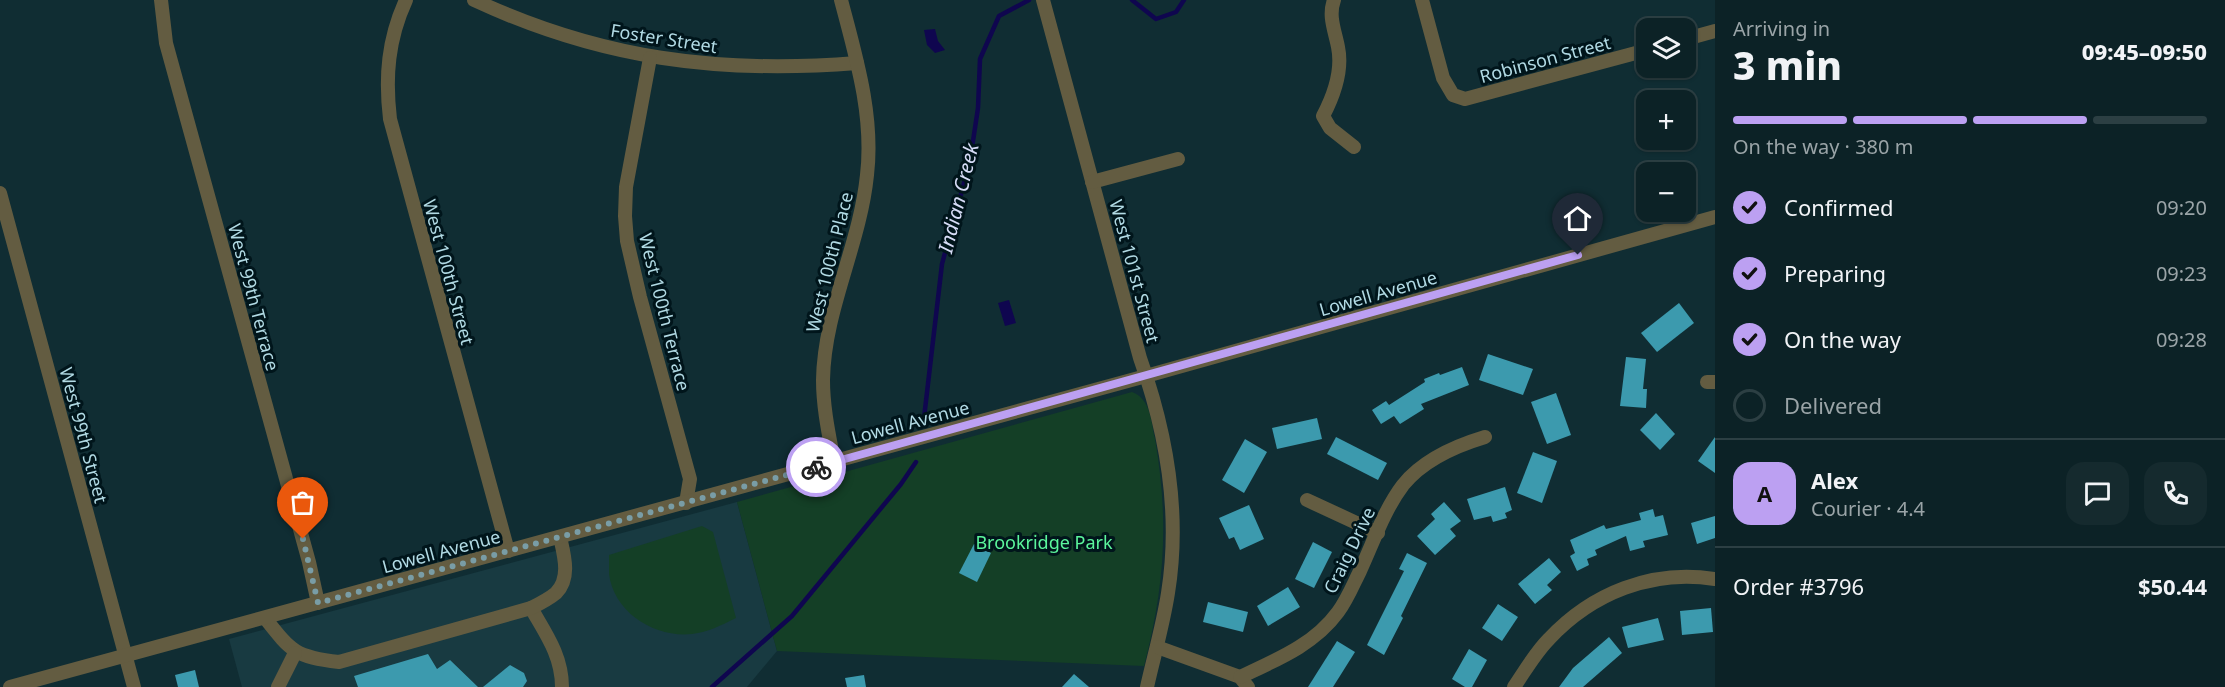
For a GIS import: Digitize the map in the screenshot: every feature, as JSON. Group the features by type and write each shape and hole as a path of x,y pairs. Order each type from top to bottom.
{"street":[{"name":"West 99th Terrace","path":"161,0 166,44 309,562 318,603"},
{"name":"West 100th Street","path":"406,0 392,39 387,64 390,119 508,551"},
{"name":"Foster Street","path":"474,0 507,15 563,35 650,58 768,68 857,63"},
{"name":"West 100th Place","path":"834,462 824,406 823,379 827,343 862,213 868,174 868,127 864,96 841,0"},
{"name":"West 101st Street","path":"1042,0 1166,444 1172,498 1173,544 1169,591 1147,687"},
{"path":"1334,0 1333,27 1340,63 1334,95 1323,116 1330,128 1354,147"},
{"name":"Robinson Street","path":"1422,0 1443,78 1453,95 1466,99 1636,53"},
{"path":"1696,36 1715,31"},
{"name":"West 100th Terrace","path":"650,58 626,187 627,241 690,479 686,502"},
{"name":"West 101st Street","path":"1092,183 1178,159"},
{"name":"West 99th Street","path":"0,193 134,687"},
{"name":"Lowell Avenue","path":"10,687 1146,376 1715,217"},
{"name":"Craig Drive","path":"1244,682 1322,631 1339,611 1395,498 1413,475 1445,452 1485,437"},
{"path":"1307,500 1378,533"},
{"path":"264,618 284,642 296,652 318,659 339,662 531,608 556,592 562,582 566,567 560,537"},
{"path":"1514,687 1548,640 1569,619 1597,600 1619,589 1663,577 1715,579"},
{"path":"531,608 553,645 562,671 562,687"},
{"path":"1157,647 1244,682"},
{"path":"278,687 296,652"}],"shaded area":[{"path":"935,29 938,41 945,50 935,53 927,45 924,30"},
{"path":"1009,300 1016,323 1005,326 998,303"},
{"path":"737,502 777,651 747,687 242,687 229,639"}],"green space":[{"name":"Brookridge Park","path":"1132,392 1143,400 1149,412 1155,439 1162,497 1163,553 1157,608 1144,666 777,651 737,502"},
{"path":"702,526 713,532 736,618 709,630 692,634 664,632 638,620 619,600 612,588 609,555"}],"building":[{"path":"1679,303 1694,323 1657,352 1641,333"},
{"path":"1488,354 1533,369 1523,395 1479,380"},
{"path":"1626,357 1646,359 1643,389 1647,389 1646,408 1620,406"},
{"path":"1462,367 1469,385 1421,404 1424,409 1400,424 1394,416 1381,424 1372,410 1386,401 1389,405 1425,382 1424,379"},
{"path":"1556,393 1571,435 1547,444 1531,402"},
{"path":"1656,413 1675,434 1660,450 1640,430"},
{"path":"1317,418 1322,439 1277,449 1272,428"},
{"path":"1336,437 1387,463 1378,480 1327,454"},
{"path":"1715,437 1715,473 1698,461"},
{"path":"1245,439 1267,452 1244,493 1222,480"},
{"path":"1533,452 1557,461 1542,503 1517,493"},
{"path":"1505,487 1512,510 1505,513 1507,518 1493,522 1491,516 1474,520 1467,499"},
{"path":"1444,502 1461,521 1450,529 1456,536 1435,555 1417,536 1435,519 1431,514"},
{"path":"1249,505 1264,539 1240,550 1234,537 1229,539 1219,518"},
{"path":"1653,509 1655,517 1663,515 1668,535 1643,541 1645,547 1630,551 1626,536 1595,550 1597,555 1587,559 1589,565 1577,571 1570,556 1575,553 1570,540 1604,525 1606,529 1641,520 1639,513"},
{"path":"1715,516 1715,538 1697,544 1691,523"},
{"path":"1313,542 1332,552 1314,588 1295,579"},
{"path":"974,544 991,553 977,582 959,573"},
{"path":"1407,553 1427,563 1384,655 1367,645 1404,571 1399,569"},
{"path":"1549,558 1561,572 1547,585 1552,590 1535,604 1518,584"},
{"path":"1288,587 1300,607 1268,626 1257,606"},
{"path":"1208,602 1248,612 1243,632 1203,622"},
{"path":"1498,604 1518,617 1502,641 1482,628"},
{"path":"1711,608 1713,632 1682,635 1680,611"},
{"path":"1658,618 1664,640 1628,648 1622,627"},
{"path":"1609,637 1622,653 1583,687 1559,687 1573,668"},
{"path":"1337,641 1355,652 1333,687 1308,687"},
{"path":"1469,649 1487,660 1472,687 1465,687 1452,679"},
{"path":"428,654 437,669 450,660 478,687 358,687 354,676"},
{"path":"510,665 524,673 527,681 523,687 483,687"},
{"path":"195,670 199,687 178,687 175,675"},
{"path":"1074,674 1089,687 1062,687"},
{"path":"864,675 866,687 847,687 845,678"}],"waterway":[{"name":"Indian Creek","path":"924,418 942,264 970,161 978,108 980,59 999,16 1029,0"},
{"name":"Indian Creek","path":"1132,0 1156,19 1176,12 1184,0"},
{"name":"Indian Creek","path":"712,687 792,616 901,484 916,462"}],"way so far":[{"path":"303,539 318,603 816,467"}],"route":[{"path":"816,467 1578,255"}]}
